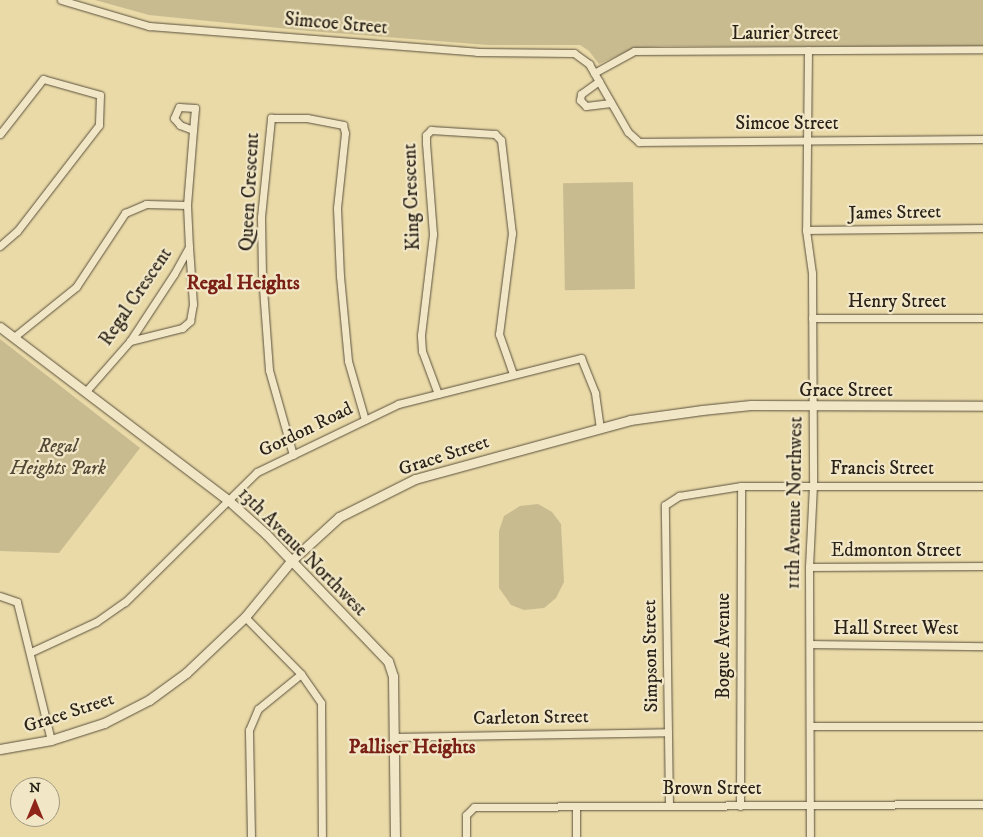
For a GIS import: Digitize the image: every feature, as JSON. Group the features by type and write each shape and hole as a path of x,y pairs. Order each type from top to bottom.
{"street":[{"name":"Simcoe Street","path":"61,0 149,26 477,52 574,53 589,64 628,132 640,142 983,139"},
{"name":"Laurier Street","path":"594,73 634,51 983,49"},
{"name":"11th Avenue Northwest","path":"808,50 806,230 812,318 813,408 813,485 809,567 810,726 808,805 810,837"},
{"path":"0,134 43,79 100,95 99,125 16,231 0,246"},
{"path":"599,82 581,94 580,100 586,106 611,103"},
{"name":"Queen Crescent","path":"293,455 269,370 263,284 261,217 271,118 307,118 343,124 345,132 337,208 341,284 348,361 364,420"},
{"name":"Regal Crescent","path":"86,391 130,342 188,247 187,205 193,130"},
{"name":"King Crescent","path":"438,394 422,350 421,335 433,234 426,143 426,135 431,130 495,134 501,140 512,233 499,334 513,374"},
{"path":"14,337 76,287 125,212 146,204 187,205"},
{"name":"James Street","path":"806,230 983,228"},
{"path":"130,342 182,328 190,321 194,304 188,247"},
{"name":"Henry Street","path":"812,318 983,318"},
{"name":"13th Avenue Northwest","path":"0,327 228,500 291,561 388,661 393,676 395,837"},
{"name":"Gordon Road","path":"31,652 96,622 125,602 163,568 257,472 398,404 581,358 595,393 600,427"},
{"name":"Grace Street","path":"0,749 51,740 104,722 149,700 186,674 245,617 291,561 339,517 416,478 630,420 751,405 813,408 983,406"},
{"name":"Francis Street","path":"665,505 679,496 741,486 983,486"},
{"name":"Bogue Avenue","path":"740,806 741,486"},
{"name":"Simpson Street","path":"665,505 669,806"},
{"name":"Edmonton Street","path":"809,567 983,566"},
{"path":"0,596 17,602 31,652 51,740"},
{"path":"245,617 301,674 321,703 322,837"},
{"name":"Hall Street West","path":"810,644 983,646"},
{"path":"251,837 249,730 258,709 301,674"},
{"path":"810,726 983,726"},
{"name":"Carleton Street","path":"394,738 668,732"},
{"name":"Brown Street","path":"466,837 466,815 474,807 983,804"},
{"path":"576,807 576,837"}],"green space":[{"path":"95,0 983,0 983,47 663,46 635,48 599,64 589,51 580,45 488,45 309,31 149,15"},
{"path":"633,182 635,289 565,290 563,183"},
{"name":"Regal Heights Park","path":"0,339 140,448 59,553 0,551"},
{"path":"538,504 552,512 561,524 564,582 556,598 544,608 524,610 511,605 499,588 499,531 504,516 520,506"}],"district":[{"name":"Regal Heights","path":"243,283"},
{"name":"Palliser Heights","path":"412,747"}]}
